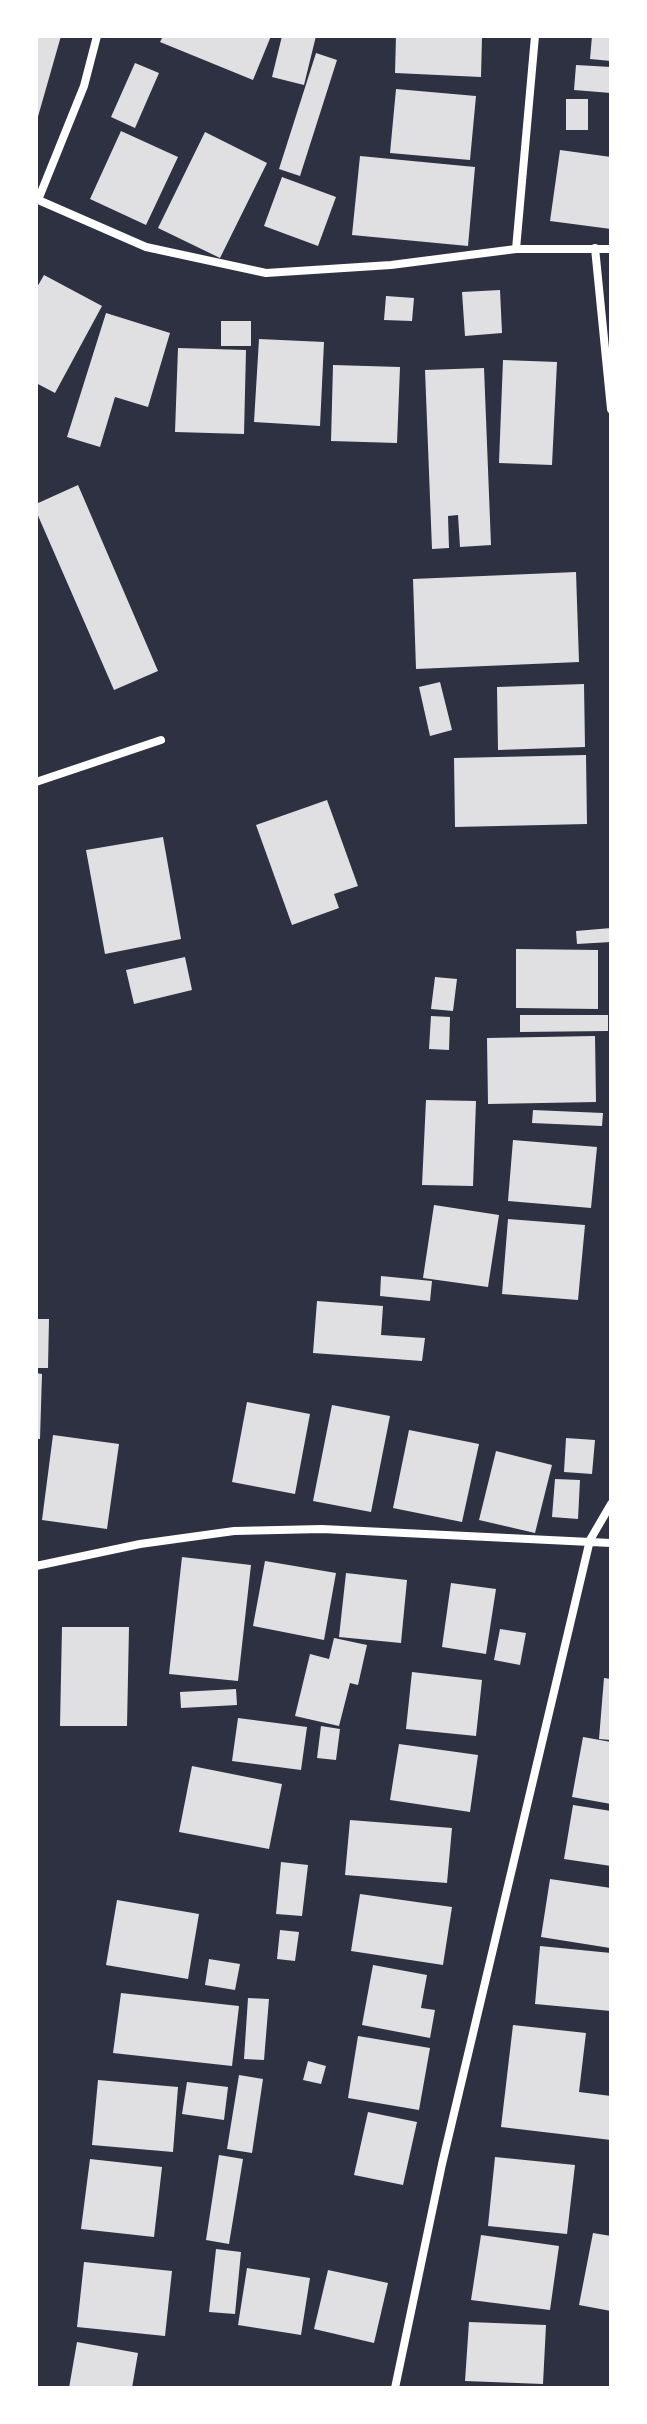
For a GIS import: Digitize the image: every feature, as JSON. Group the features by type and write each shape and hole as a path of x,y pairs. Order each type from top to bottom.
{"street":[{"path":"97,36 84,86 37,200 146,247 266,273 391,265 516,249 611,249"},
{"path":"516,249 535,36"},
{"path":"595,248 611,409"},
{"path":"36,782 161,740"},
{"path":"395,2388 442,2164 590,1540 611,1504"},
{"path":"36,1566 140,1544 234,1531 322,1529 611,1543"}],"building":[{"path":"36,36 61,36 37,120 36,120"},
{"path":"163,36 271,36 253,80 160,42"},
{"path":"282,36 316,36 304,85 272,77"},
{"path":"396,36 482,36 481,77 395,73"},
{"path":"592,36 611,36 611,61 590,59"},
{"path":"316,53 337,60 300,176 279,169"},
{"path":"135,63 159,73 135,128 111,117"},
{"path":"576,65 611,67 611,93 574,90"},
{"path":"396,89 476,96 470,160 390,153"},
{"path":"566,99 588,99 588,130 566,130"},
{"path":"121,131 178,157 146,225 90,199"},
{"path":"205,132 267,163 220,258 158,228"},
{"path":"560,150 611,157 611,229 550,221"},
{"path":"360,156 475,167 468,246 352,235"},
{"path":"282,177 336,197 318,246 264,226"},
{"path":"44,275 102,306 55,393 36,383 36,289"},
{"path":"500,290 502,333 465,336 462,292"},
{"path":"386,296 414,298 412,321 384,320"},
{"path":"106,313 170,333 148,407 115,397 100,447 67,437"},
{"path":"221,321 251,321 251,346 221,346"},
{"path":"259,339 324,342 320,426 254,422"},
{"path":"178,348 246,350 244,434 175,432"},
{"path":"503,360 557,362 552,465 499,463"},
{"path":"333,365 400,367 397,443 331,441"},
{"path":"484,368 491,545 460,547 458,515 448,516 449,548 432,549 425,370"},
{"path":"78,485 158,671 114,690 36,511 36,504"},
{"path":"576,572 579,662 416,669 413,579"},
{"path":"440,682 452,730 430,736 419,687"},
{"path":"584,684 585,747 498,750 497,687"},
{"path":"586,755 587,824 455,827 454,758"},
{"path":"327,800 358,886 334,894 339,908 292,925 256,825"},
{"path":"163,837 181,939 105,954 86,850"},
{"path":"611,928 611,942 577,944 576,931"},
{"path":"516,949 598,950 598,1009 516,1008"},
{"path":"185,957 192,990 134,1004 126,970"},
{"path":"435,977 457,979 453,1011 431,1009"},
{"path":"520,1015 608,1015 608,1031 520,1032"},
{"path":"431,1016 450,1017 449,1050 429,1049"},
{"path":"595,1036 596,1102 488,1104 487,1038"},
{"path":"426,1100 476,1101 473,1186 422,1185"},
{"path":"533,1110 603,1113 602,1126 532,1123"},
{"path":"513,1140 597,1147 591,1208 508,1201"},
{"path":"434,1205 499,1215 488,1287 423,1278"},
{"path":"508,1219 585,1225 578,1300 502,1294"},
{"path":"381,1276 432,1281 430,1301 380,1296"},
{"path":"317,1301 383,1306 381,1335 425,1338 422,1361 313,1353"},
{"path":"36,1319 49,1319 48,1368 36,1368"},
{"path":"36,1373 42,1374 40,1439 36,1439"},
{"path":"247,1402 310,1414 295,1494 232,1482"},
{"path":"332,1405 390,1416 371,1512 313,1501"},
{"path":"409,1430 479,1444 462,1522 393,1508"},
{"path":"53,1435 119,1444 107,1529 42,1520"},
{"path":"566,1438 595,1440 592,1474 564,1472"},
{"path":"496,1451 552,1465 535,1533 479,1520"},
{"path":"555,1479 580,1480 578,1519 552,1517"},
{"path":"182,1557 251,1565 238,1681 169,1674"},
{"path":"265,1561 336,1573 324,1640 253,1626"},
{"path":"346,1573 407,1580 401,1643 339,1637"},
{"path":"451,1583 496,1589 486,1654 442,1647"},
{"path":"62,1627 129,1627 127,1726 60,1726"},
{"path":"500,1629 526,1633 520,1665 494,1660"},
{"path":"334,1638 367,1645 358,1685 350,1683 339,1726 295,1716 310,1654 329,1659"},
{"path":"412,1672 482,1680 476,1736 406,1729"},
{"path":"604,1678 611,1679 611,1740 599,1739"},
{"path":"236,1689 237,1705 181,1708 180,1692"},
{"path":"238,1718 307,1727 301,1770 232,1761"},
{"path":"321,1726 340,1729 336,1760 317,1758"},
{"path":"583,1737 611,1742 611,1804 572,1797"},
{"path":"399,1744 478,1755 470,1812 390,1800"},
{"path":"192,1766 282,1784 269,1849 179,1832"},
{"path":"573,1805 611,1811 611,1866 564,1859"},
{"path":"350,1820 452,1828 447,1883 345,1875"},
{"path":"281,1862 308,1865 302,1916 276,1914"},
{"path":"550,1879 611,1888 610,1948 541,1937"},
{"path":"360,1894 452,1907 443,1965 351,1951"},
{"path":"117,1900 199,1914 188,1979 106,1965"},
{"path":"280,1930 299,1932 295,1961 277,1959"},
{"path":"540,1946 611,1953 611,2011 535,2004"},
{"path":"209,1959 240,1964 235,1990 205,1985"},
{"path":"373,1965 427,1975 421,2008 435,2010 430,2038 362,2025"},
{"path":"121,1993 239,2006 232,2066 113,2053"},
{"path":"248,1998 269,1999 264,2060 244,2059"},
{"path":"513,2025 586,2033 579,2092 611,2096 611,2140 501,2127"},
{"path":"358,2036 430,2048 419,2110 348,2098"},
{"path":"308,2061 326,2066 321,2084 303,2080"},
{"path":"239,2075 263,2079 252,2153 227,2149"},
{"path":"98,2080 178,2087 173,2152 92,2145"},
{"path":"187,2082 228,2087 224,2120 182,2114"},
{"path":"368,2112 417,2122 403,2185 354,2175"},
{"path":"219,2155 243,2159 229,2244 206,2240"},
{"path":"495,2157 575,2165 567,2234 488,2226"},
{"path":"90,2159 162,2167 154,2237 81,2229"},
{"path":"593,2233 611,2236 611,2311 579,2305"},
{"path":"481,2235 559,2246 550,2310 471,2300"},
{"path":"216,2249 241,2252 235,2314 209,2312"},
{"path":"84,2262 172,2271 165,2336 77,2327"},
{"path":"247,2268 310,2278 301,2335 238,2325"},
{"path":"328,2270 388,2283 374,2343 314,2329"},
{"path":"469,2322 546,2325 543,2384 465,2381"},
{"path":"77,2342 138,2353 132,2388 69,2388"}]}
